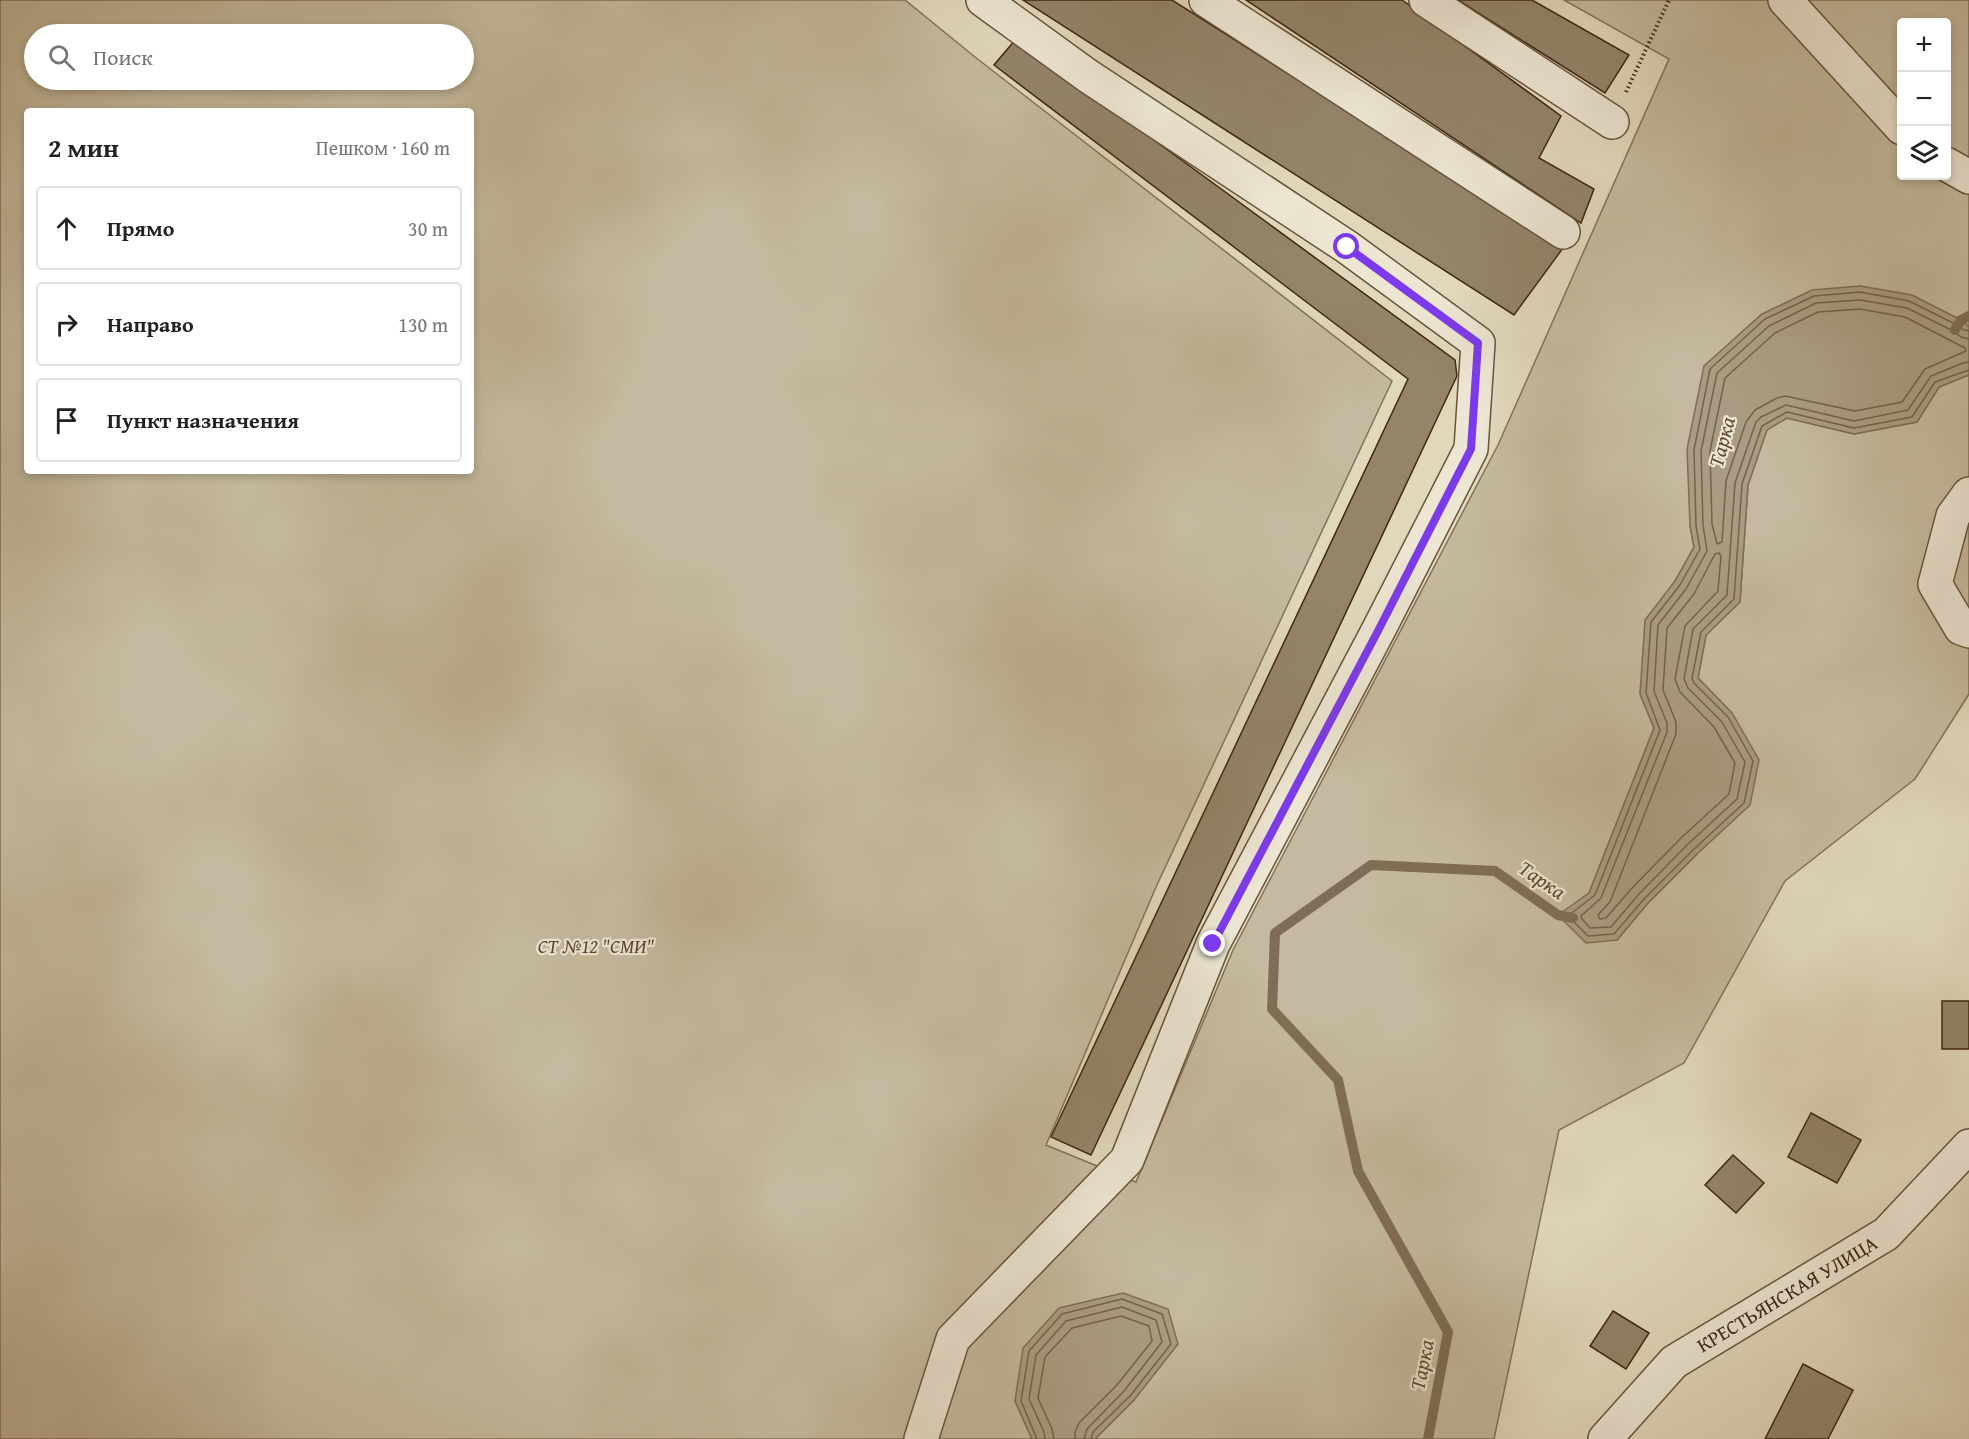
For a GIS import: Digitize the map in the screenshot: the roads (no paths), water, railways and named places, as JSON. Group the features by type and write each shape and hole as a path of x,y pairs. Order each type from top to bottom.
{"street":[{"path":"921,1439 954,1339 1127,1160 1213,944 1471,449 1478,343 1347,247 1088,76 983,0"},
{"path":"1206,0 1563,232"},
{"path":"1426,0 1612,123"},
{"path":"1785,0 1900,126"},
{"path":"1951,166 1969,177"},
{"path":"1969,494 1953,516 1935,584 1961,628 1969,631"},
{"name":"КРЕСТЬЯНСКАЯ УЛИЦА","path":"1605,1439 1674,1362 1886,1234 1969,1146"}],"water":[{"path":"1860,286 1912,295 1961,320 1969,327 1969,375 1939,387 1917,422 1854,434 1787,418 1767,430 1748,485 1740,602 1706,635 1698,678 1732,713 1759,760 1750,805 1648,903 1617,940 1586,943 1558,915 1589,893 1654,728 1640,694 1645,620 1675,581 1694,547 1690,526 1687,449 1704,366 1762,314 1812,290"},
{"path":"1123,1293 1168,1309 1178,1344 1134,1400 1095,1439 1032,1439 1015,1401 1023,1348 1059,1308"}],"waterway":[{"name":"Тарка","path":"1955,330 1961,320 1969,316"},
{"name":"Тарка","path":"1428,1439 1448,1332 1358,1171 1338,1080 1272,1009 1275,933 1371,865 1495,871 1558,915 1573,918"}],"park label":[{"name":"СТ №12 \"СМИ\"","path":"596,946"}]}
